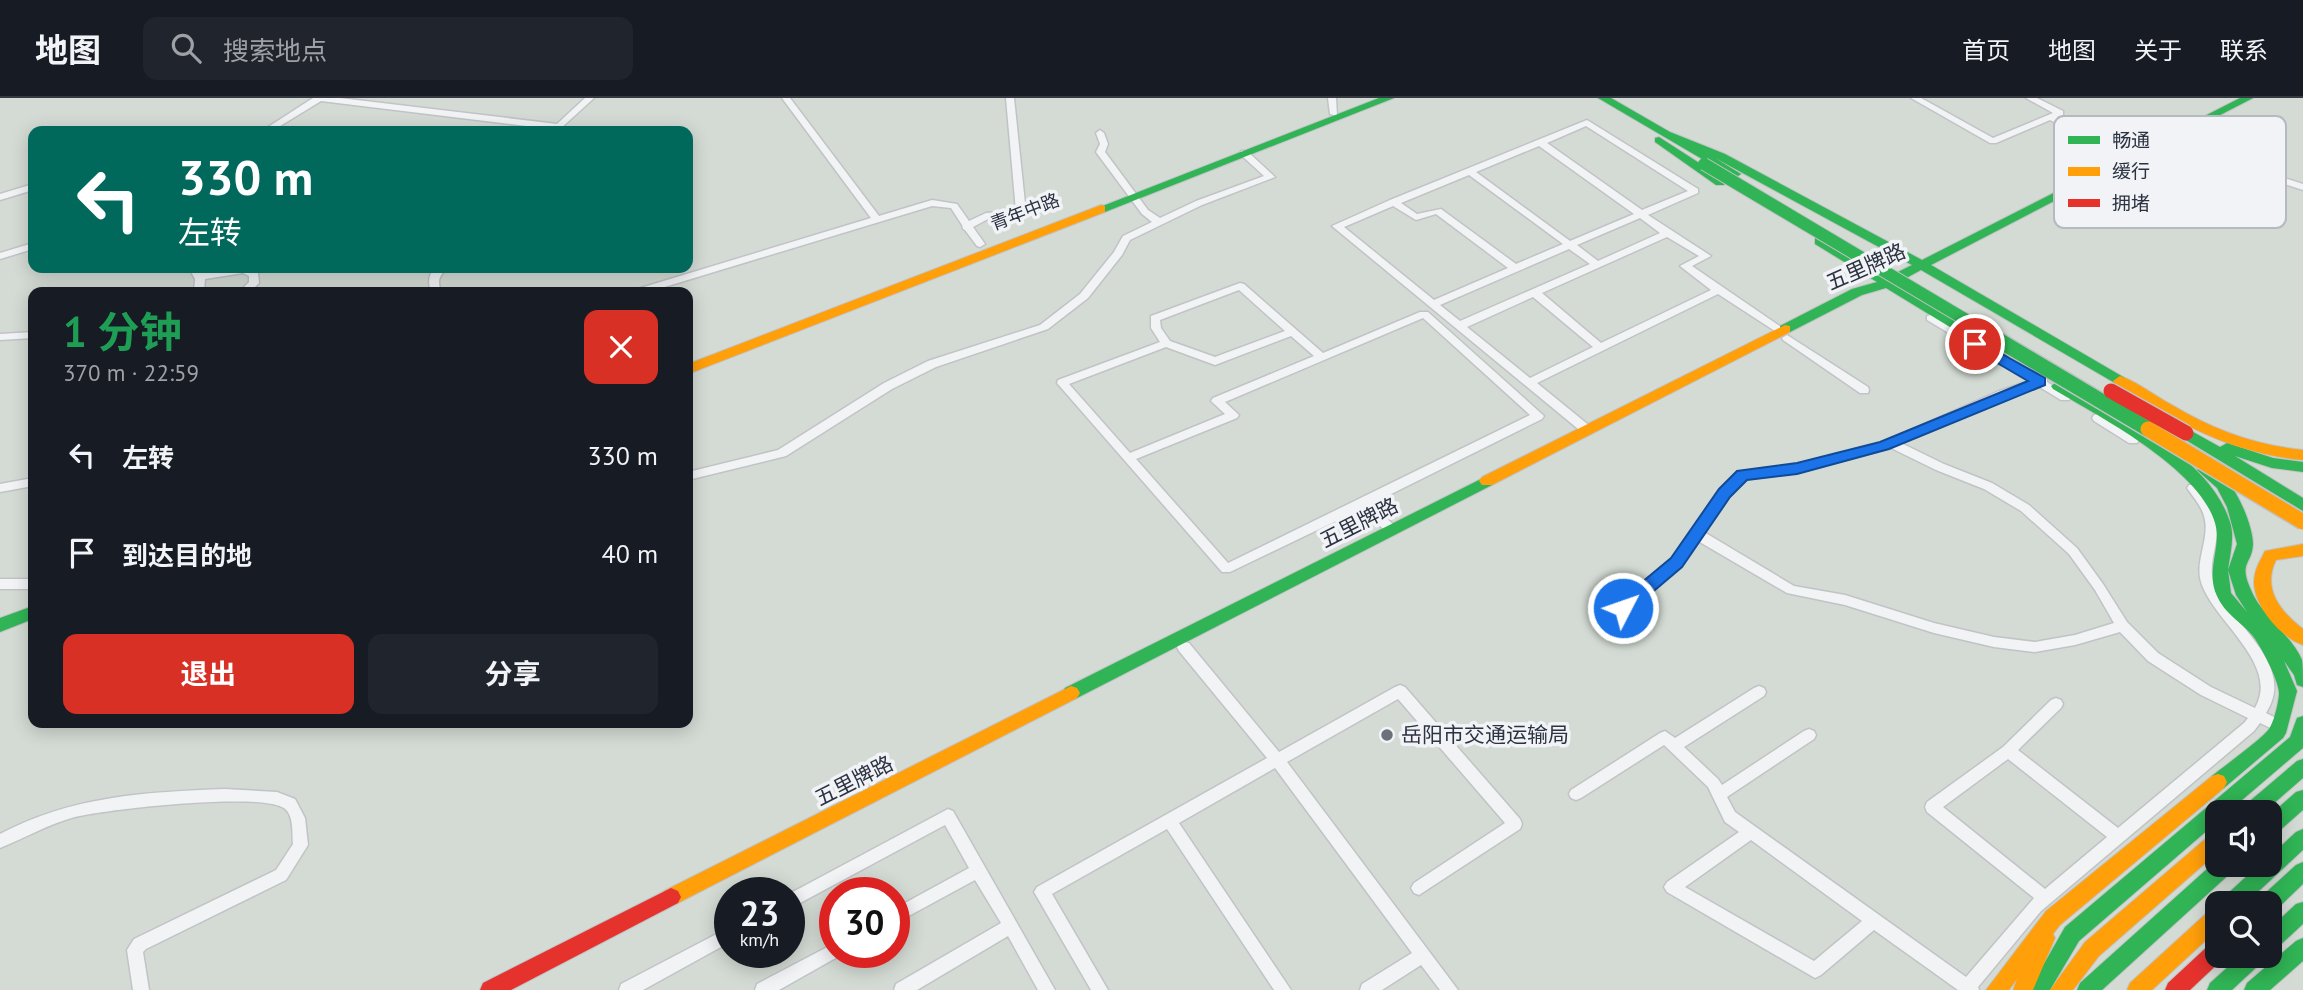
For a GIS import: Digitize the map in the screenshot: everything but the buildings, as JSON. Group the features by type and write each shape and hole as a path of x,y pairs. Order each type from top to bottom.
{"main road":[{"name":"青年中路","path":"693,360 1131,194 1333,106 1375,98"},
{"path":"693,367 1131,194 1389,98"},
{"path":"1589,98 1735,174 2186,433 2303,505"},
{"path":"1603,98 1704,164 2303,522"},
{"name":"五里牌路","path":"2213,116 2248,98"},
{"name":"五里牌路","path":"2228,116 2263,98"},
{"path":"1662,137 1721,156 1926,268 2220,439 2276,454 2303,455"},
{"path":"1662,137 1691,164 2043,380 2126,427 2188,472 2219,507 2227,540 2217,570 2229,604 2261,634 2288,691 2277,733 2053,918 1996,990"},
{"name":"五里牌路","path":"1926,268 2054,199"},
{"name":"五里牌路","path":"490,990 1587,430 1866,298 2054,204"},
{"name":"五里牌路","path":"516,990 1784,335 1857,292 1890,285"},
{"path":"2126,415 2223,484 2235,507 2245,544 2236,570 2244,595 2276,634 2302,673 2303,680"},
{"path":"2186,433 2247,456 2303,467"},
{"path":"2303,550 2271,555 2258,575 2260,588 2268,603 2281,620 2303,638"},
{"path":"0,625 28,614"},
{"path":"0,636 28,625"},
{"path":"2039,990 2071,934 2298,741 2303,723"},
{"path":"2265,800 2303,767"},
{"path":"2282,816 2303,798"},
{"path":"2245,891 2303,838"},
{"path":"2060,990 2092,949 2205,851"},
{"path":"2282,891 2303,871"},
{"path":"2087,990 2213,877"},
{"path":"2282,930 2303,911"},
{"path":"2023,990 2053,918"},
{"path":"2137,990 2205,928"},
{"path":"2254,990 2303,948"},
{"path":"2175,990 2205,962"},
{"path":"2217,990 2241,968"}],"street":[{"path":"274,126 319,98 551,126"},
{"path":"560,126 590,98"},
{"path":"786,98 877,220"},
{"path":"966,227 986,216 1021,213 1010,98"},
{"path":"1915,98 1993,141 2060,113 2031,98"},
{"path":"2050,117 2054,119"},
{"path":"1432,304 1695,191 1587,123 1336,226 1587,430"},
{"path":"1100,133 1104,144 1100,152 1145,212 1159,222"},
{"path":"1539,142 1667,233 1706,256 1685,266 1864,390"},
{"path":"693,474 702,470 782,453 821,425 899,380 932,365 1044,327 1084,296 1118,253 1126,238 1270,177 1244,153"},
{"path":"1469,171 1597,265"},
{"path":"2286,181 2303,187"},
{"path":"0,197 28,189"},
{"path":"1393,202 1416,217 1438,211 1515,268"},
{"path":"655,287 932,203 954,206 980,244"},
{"path":"1459,326 1667,233"},
{"path":"0,256 28,248"},
{"path":"250,273 254,275 254,283 250,287"},
{"path":"1292,332 1215,361 1166,343 1156,328 1155,318 1240,286 1321,357"},
{"path":"1529,383 1718,290"},
{"path":"1535,293 1600,348"},
{"path":"1128,458 1233,415 1217,401 1424,314 1538,416 1226,569 1128,458 1062,383 1166,343"},
{"path":"1576,794 1665,737 1713,783 1730,817 1969,988 2046,899 2259,717 2270,697 2267,665 2246,634 2221,609 2206,582 2208,551 2214,527 2203,499 2180,474 2043,380 1931,318"},
{"path":"0,337 28,335"},
{"path":"1623,608 1677,563 1724,493 1742,475 1797,469 1891,443 2043,380"},
{"path":"1891,443 1988,486 2025,508 2073,551 2122,626 2153,657 2206,691 2279,726"},
{"path":"0,488 28,483"},
{"path":"1362,503 1392,530"},
{"path":"1697,534 1791,590 1845,600 1934,628 1994,642 2035,647 2075,640 2122,626"},
{"path":"0,584 28,584"},
{"path":"1184,647 1277,760 1450,990"},
{"path":"1100,990 1042,892 1400,691 1515,824 1419,888"},
{"path":"1674,746 1759,692"},
{"path":"2046,899 1932,807 2008,751 2056,704"},
{"path":"1719,795 1809,734"},
{"path":"2008,751 2118,837"},
{"path":"0,841 83,808 136,800 260,795 282,799 290,804 296,812 301,845 281,875 140,944 135,950 141,990"},
{"path":"805,893 948,816 1047,990"},
{"path":"1169,820 1283,990"},
{"path":"1752,832 1672,887 1815,970 1874,920"},
{"path":"910,909 978,871"},
{"path":"902,990 1011,926"},
{"path":"627,990 714,943"},
{"path":"1368,990 1423,955"},
{"path":"763,990 819,959"}],"shaded area":[{"path":"0,98 2303,98 2303,990 0,990"}],"traffic: fast":[{"path":"1101,209 1389,98"},
{"path":"1603,98 1735,174"},
{"path":"2213,116 2248,98"},
{"path":"1670,135 1721,156 1930,270 2120,381"},
{"path":"1659,140 1720,182"},
{"path":"1704,164 2148,429"},
{"path":"1785,329 1857,292 1885,284 2054,197"},
{"path":"1819,241 2004,354"},
{"path":"2058,386 2128,427 2177,463 2198,482 2214,502 2223,523 2224,544 2220,572 2223,593 2232,608 2257,629 2264,639 2288,691 2277,733 2218,782"},
{"path":"2186,433 2303,505"},
{"path":"2227,448 2272,463 2303,467"},
{"path":"2204,470 2223,484 2235,507 2245,544 2236,570 2244,595 2302,673 2303,680"},
{"path":"1071,693 1487,481"},
{"path":"0,625 28,614"},
{"path":"2039,990 2072,934 2298,741 2303,723"},
{"path":"2265,800 2303,767"},
{"path":"2282,816 2303,798"},
{"path":"2245,891 2303,838"},
{"path":"2282,891 2303,871"},
{"path":"2087,990 2213,877"},
{"path":"2282,930 2303,911"},
{"path":"2254,990 2303,948"},
{"path":"2217,990 2241,968"}],"traffic: slow":[{"path":"693,367 1101,209"},
{"path":"1487,481 1785,329"},
{"path":"2120,381 2185,419 2229,440 2276,452 2303,455"},
{"path":"2148,429 2303,522"},
{"path":"2303,550 2271,555 2262,580 2263,591 2274,612 2303,638"},
{"path":"671,897 1071,693"},
{"path":"1996,990 2053,918 2218,782"},
{"path":"2060,990 2092,949 2205,851"},
{"path":"2137,990 2205,928"},
{"path":"2023,990 2045,938"}],"traffic: jam":[{"path":"2111,391 2186,433"},
{"path":"490,990 671,897"},
{"path":"2175,990 2205,962"}],"place":[{"name":"岳阳市交通运输局","path":"1387,735"}],"route":[{"path":"1623,608 1677,563 1724,493 1742,475 1797,469 1884,446 2003,394 2040,381 1975,344"}]}
